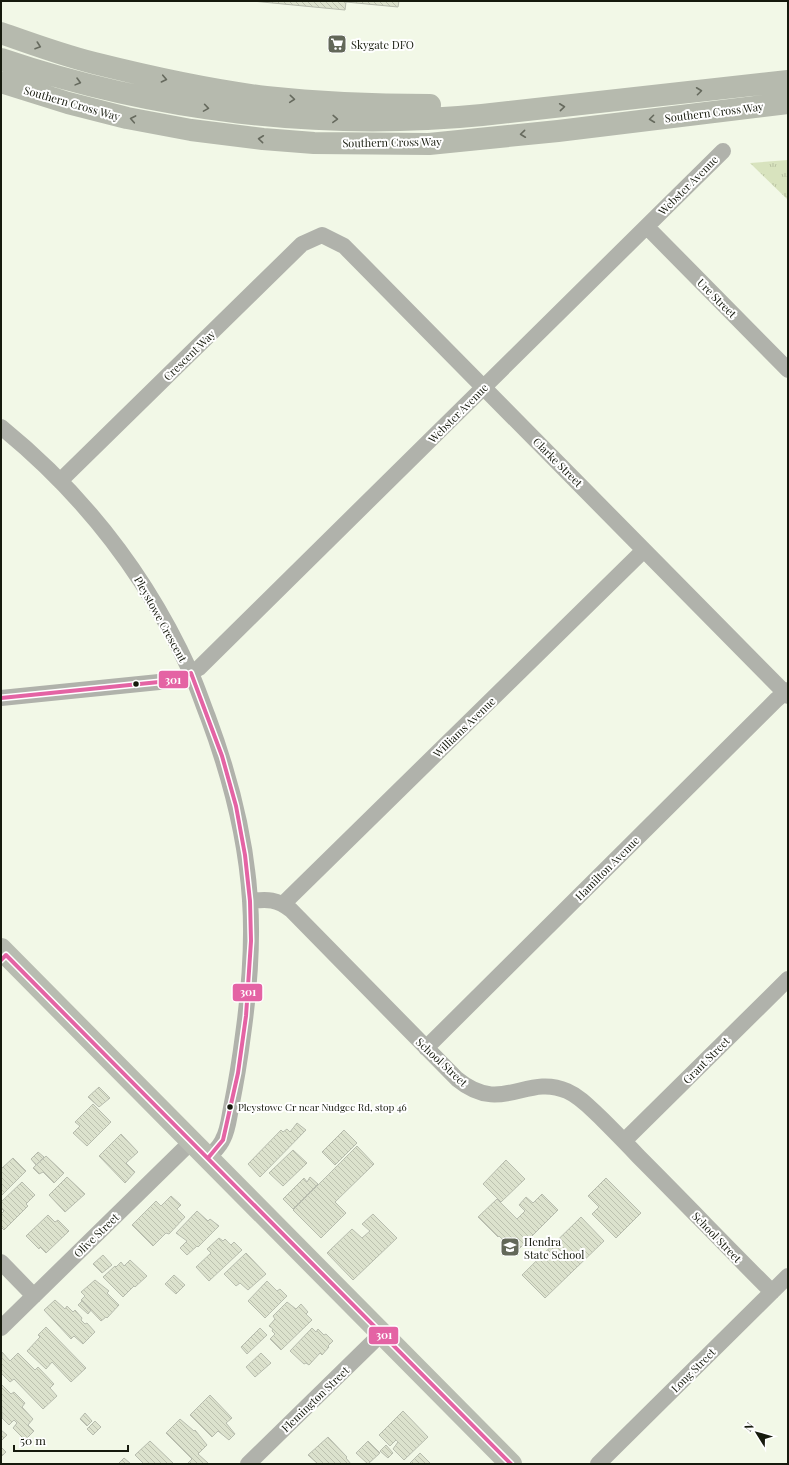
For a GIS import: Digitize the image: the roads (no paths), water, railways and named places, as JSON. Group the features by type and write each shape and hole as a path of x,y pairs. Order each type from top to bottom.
{"highway":[{"path":"1,33 92,63 230,92 336,104 450,105 482,115"},
{"name":"Southern Cross Way","path":"1,59 37,71 139,96 251,114 324,119 387,121 453,118 788,81"},
{"name":"Southern Cross Way","path":"1,82 68,103 127,118 199,131 263,139 314,143 429,144 558,131 788,104"}],"main road":[{"path":"1,949 511,1464"}],"street":[{"name":"Webster Avenue","path":"1,698 168,682 184,677 199,668 723,151"},
{"name":"Ure Street","path":"646,227 788,370"},
{"name":"Clarke Street","path":"322,235 344,246 787,693"},
{"name":"Crescent Way","path":"60,481 302,244 322,235"},
{"name":"Pleystowe Crescent","path":"1,427 17,440 60,481 107,534 137,575 175,640 191,673 222,756 236,806 245,855 250,901 251,941 246,1008 238,1073 223,1140 208,1158"},
{"name":"Williams Avenue","path":"283,904 644,550"},
{"name":"Hamilton Avenue","path":"426,1048 787,693"},
{"path":"250,901 268,900 278,901 283,904"},
{"name":"School Street","path":"283,904 426,1048 473,1091 482,1094 502,1095 543,1086 554,1087 578,1097 624,1141 772,1292"},
{"name":"Grant Street","path":"624,1141 788,979"},
{"name":"Olive Street","path":"1,1328 191,1142"},
{"path":"1,1262 34,1296"},
{"name":"Long Street","path":"598,1464 788,1276"},
{"name":"Flemington Street","path":"248,1464 382,1333"}],"place":[{"name":"Skygate DFO","path":"337,44"},
{"name":"Pleystowe Cr near Nudgee Rd, stop 46","path":"230,1107"},
{"name":"Hendra State School","path":"510,1247"}]}
